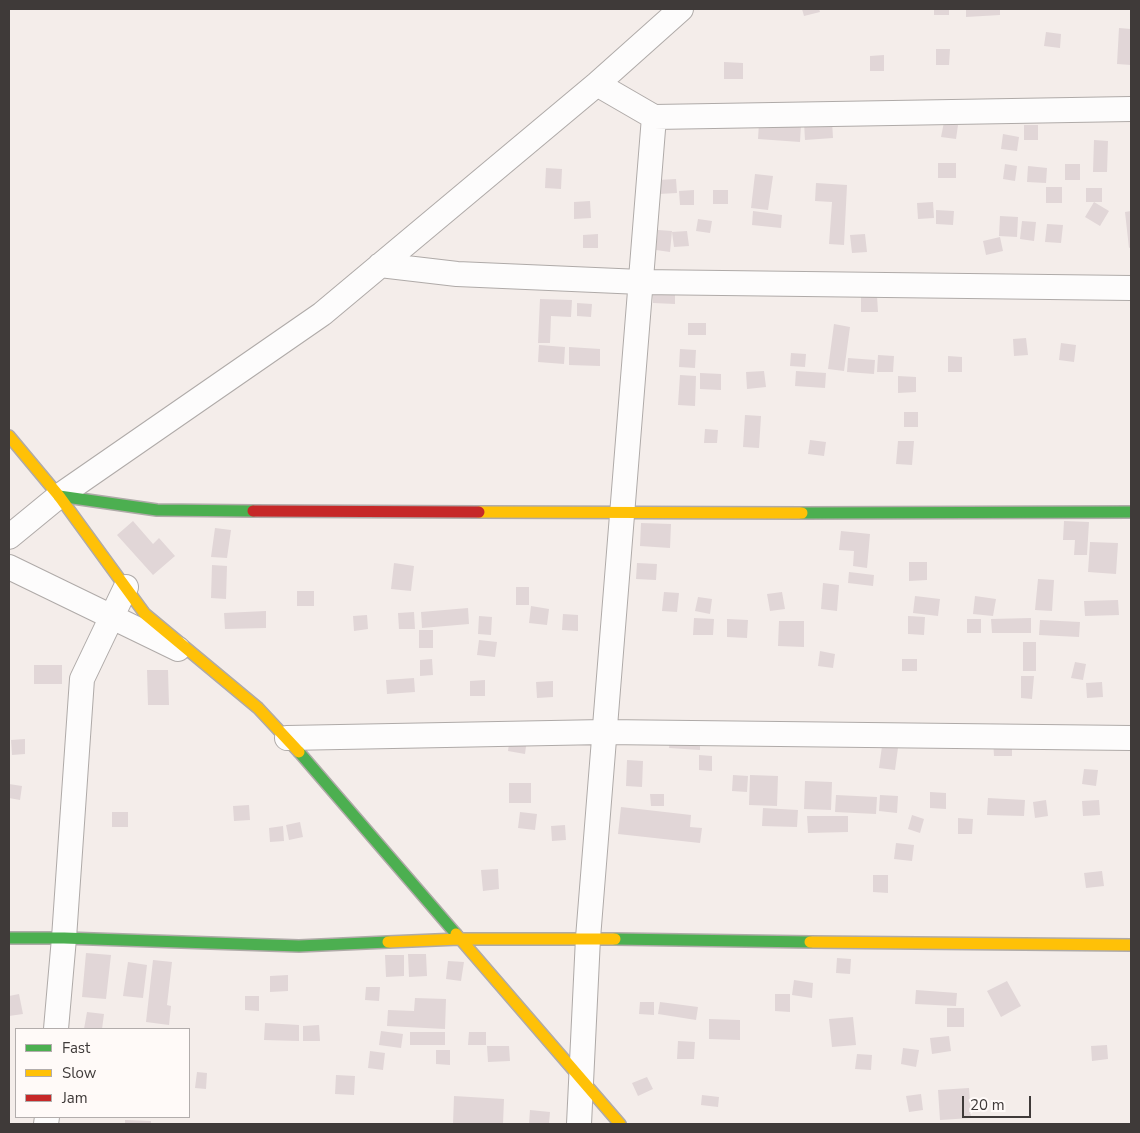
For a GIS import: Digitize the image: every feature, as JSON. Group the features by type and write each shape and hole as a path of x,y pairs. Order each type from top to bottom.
{"street":[{"path":"9,537 58,496 322,314 596,84 681,9"},
{"path":"596,84 654,117 1131,109"},
{"path":"579,1124 588,938 654,117"},
{"path":"380,265 457,274 640,282 1131,288"},
{"path":"9,436 58,496 145,614 258,708 287,738 620,1124"},
{"path":"58,496 157,510 622,513 1131,512"},
{"path":"9,567 202,661"},
{"path":"56,1028 82,679 126,587"},
{"path":"287,738 604,732 1131,738"},
{"path":"9,938 64,938 299,946 459,939 588,938 1131,945"}],"building":[{"path":"802,9 819,9 820,12 804,16"},
{"path":"934,9 949,9 949,15 934,15"},
{"path":"966,9 1000,9 1000,15 966,17"},
{"path":"1119,28 1131,29 1131,65 1117,64"},
{"path":"1046,32 1061,34 1060,48 1044,46"},
{"path":"936,49 950,49 949,65 936,65"},
{"path":"884,55 884,71 870,71 870,56"},
{"path":"724,62 743,63 743,79 724,79"},
{"path":"832,121 833,138 805,140 804,122"},
{"path":"944,122 958,125 956,139 941,137"},
{"path":"759,123 801,125 800,142 758,139"},
{"path":"1024,125 1038,125 1038,140 1024,140"},
{"path":"1003,134 1019,137 1017,151 1001,149"},
{"path":"1094,140 1108,141 1107,172 1093,172"},
{"path":"938,163 956,163 956,178 938,178"},
{"path":"1005,164 1017,166 1015,181 1003,179"},
{"path":"1065,164 1080,164 1080,180 1065,180"},
{"path":"1028,166 1047,168 1046,183 1027,182"},
{"path":"546,168 562,169 561,189 545,188"},
{"path":"755,174 773,176 768,210 751,208"},
{"path":"676,179 677,193 659,194 658,180"},
{"path":"816,183 847,185 844,245 829,244 832,202 815,201"},
{"path":"1046,187 1062,187 1062,203 1046,203"},
{"path":"1086,188 1102,188 1102,202 1086,202"},
{"path":"694,190 694,205 680,205 679,191"},
{"path":"713,190 728,190 728,204 713,204"},
{"path":"590,201 591,218 574,219 574,202"},
{"path":"933,202 934,218 918,219 917,203"},
{"path":"1094,202 1109,211 1100,226 1085,217"},
{"path":"936,210 954,211 953,225 936,224"},
{"path":"753,211 782,215 781,228 752,225"},
{"path":"1131,211 1131,247 1129,248 1125,212"},
{"path":"1000,216 1018,217 1017,237 999,236"},
{"path":"698,219 712,221 710,233 696,231"},
{"path":"1022,221 1036,222 1034,241 1020,239"},
{"path":"1047,224 1063,225 1061,243 1045,242"},
{"path":"658,230 672,231 670,252 656,250"},
{"path":"687,231 689,246 674,247 672,232"},
{"path":"598,234 598,248 583,248 583,235"},
{"path":"865,234 867,252 852,253 850,235"},
{"path":"1000,237 1003,251 986,255 983,241"},
{"path":"653,289 675,290 675,304 653,303"},
{"path":"861,296 877,296 878,312 861,312"},
{"path":"540,299 572,300 571,317 551,316 550,343 538,343"},
{"path":"577,303 592,304 591,317 577,316"},
{"path":"688,323 706,323 706,335 688,335"},
{"path":"834,324 850,327 844,371 828,369"},
{"path":"1026,338 1028,355 1014,356 1013,339"},
{"path":"1061,343 1076,345 1074,362 1059,360"},
{"path":"539,345 565,347 564,364 538,362"},
{"path":"569,347 600,349 600,366 569,365"},
{"path":"680,349 696,350 695,368 679,367"},
{"path":"791,353 806,354 805,367 790,366"},
{"path":"878,355 894,356 893,372 877,372"},
{"path":"948,356 962,357 962,372 948,372"},
{"path":"848,358 875,360 874,374 847,372"},
{"path":"764,371 766,387 747,389 746,372"},
{"path":"796,371 826,373 825,388 795,386"},
{"path":"700,373 721,374 721,390 700,389"},
{"path":"680,375 696,376 695,406 678,405"},
{"path":"898,376 916,377 916,392 898,393"},
{"path":"904,412 918,412 918,427 904,427"},
{"path":"745,415 761,416 759,448 743,447"},
{"path":"705,429 718,430 717,443 704,443"},
{"path":"810,440 826,442 824,456 808,454"},
{"path":"898,441 914,441 912,465 896,464"},
{"path":"133,521 153,544 159,538 175,556 153,575 117,535"},
{"path":"1064,521 1089,522 1087,555 1074,555 1075,540 1063,540"},
{"path":"641,523 671,524 670,548 640,546"},
{"path":"215,528 231,530 227,558 211,557"},
{"path":"841,531 870,534 867,568 853,566 854,551 839,550"},
{"path":"1090,542 1118,543 1116,574 1088,572"},
{"path":"909,562 927,562 927,580 909,581"},
{"path":"394,563 414,566 411,591 391,589"},
{"path":"637,563 657,564 656,580 636,579"},
{"path":"212,565 227,566 226,599 211,598"},
{"path":"849,572 874,575 873,586 848,583"},
{"path":"1038,579 1054,580 1052,611 1035,610"},
{"path":"823,583 839,585 837,611 821,609"},
{"path":"516,587 529,587 529,605 516,605"},
{"path":"297,591 314,591 314,606 297,606"},
{"path":"664,592 679,593 677,612 662,611"},
{"path":"782,592 785,609 770,611 767,594"},
{"path":"915,596 940,599 938,616 913,613"},
{"path":"975,596 996,599 993,616 973,614"},
{"path":"698,597 712,599 710,614 695,611"},
{"path":"1118,600 1119,615 1085,616 1084,601"},
{"path":"531,606 549,609 547,625 529,623"},
{"path":"468,608 469,624 422,628 421,612"},
{"path":"266,611 266,628 225,629 224,613"},
{"path":"414,612 415,629 399,629 398,613"},
{"path":"563,614 578,615 578,631 562,630"},
{"path":"367,615 368,629 354,631 353,616"},
{"path":"479,616 492,617 491,635 478,634"},
{"path":"908,616 925,617 924,635 908,634"},
{"path":"694,618 714,619 713,635 693,635"},
{"path":"1031,618 1031,633 992,633 991,619"},
{"path":"727,619 748,620 747,638 727,637"},
{"path":"967,619 981,619 981,633 967,633"},
{"path":"1040,620 1080,622 1079,637 1039,635"},
{"path":"779,621 804,621 804,647 778,646"},
{"path":"419,630 433,630 433,648 419,648"},
{"path":"479,640 497,642 495,657 477,655"},
{"path":"1023,642 1036,642 1036,671 1023,671"},
{"path":"820,651 835,654 833,668 818,666"},
{"path":"432,659 433,675 420,676 420,660"},
{"path":"902,659 917,659 917,671 902,671"},
{"path":"1075,662 1086,664 1083,680 1071,678"},
{"path":"34,665 62,665 62,684 34,684"},
{"path":"147,670 168,670 169,705 148,705"},
{"path":"1021,676 1034,676 1032,699 1021,698"},
{"path":"414,678 415,692 387,694 386,680"},
{"path":"485,680 485,696 470,696 470,681"},
{"path":"553,681 553,697 537,698 536,682"},
{"path":"1102,682 1103,697 1087,698 1086,683"},
{"path":"671,731 700,732 700,750 669,748"},
{"path":"510,736 527,739 525,754 508,751"},
{"path":"25,739 25,754 12,755 11,740"},
{"path":"993,739 1012,739 1012,756 994,756"},
{"path":"882,746 898,748 895,770 879,768"},
{"path":"699,755 712,756 712,771 699,770"},
{"path":"627,760 643,761 642,787 626,786"},
{"path":"1084,769 1098,770 1096,786 1082,784"},
{"path":"733,775 748,776 747,792 732,791"},
{"path":"750,775 778,776 777,806 749,805"},
{"path":"805,781 832,782 831,810 804,809"},
{"path":"509,783 531,783 531,803 509,803"},
{"path":"9,784 22,786 20,800 9,798"},
{"path":"930,792 946,793 946,809 930,808"},
{"path":"650,794 664,794 664,806 651,806"},
{"path":"836,795 877,797 876,814 835,812"},
{"path":"880,795 898,796 897,813 879,811"},
{"path":"988,798 1025,800 1024,816 987,815"},
{"path":"1046,800 1048,816 1035,818 1033,802"},
{"path":"1099,800 1100,815 1083,816 1082,801"},
{"path":"249,805 250,820 234,821 233,806"},
{"path":"621,807 691,815 690,827 702,828 700,843 618,834"},
{"path":"763,808 798,810 797,827 762,826"},
{"path":"112,812 128,812 128,827 112,827"},
{"path":"520,812 537,814 535,830 518,828"},
{"path":"912,815 924,819 920,833 908,829"},
{"path":"807,816 848,816 848,832 808,833"},
{"path":"958,818 973,819 972,834 958,834"},
{"path":"300,822 303,837 289,840 286,825"},
{"path":"565,825 566,840 552,841 551,826"},
{"path":"283,826 284,841 270,842 269,828"},
{"path":"896,843 914,845 912,861 894,859"},
{"path":"498,869 499,889 483,891 481,870"},
{"path":"1102,871 1104,886 1086,888 1084,873"},
{"path":"873,875 888,875 888,893 873,892"},
{"path":"86,953 111,955 106,999 82,997"},
{"path":"408,954 426,954 427,976 409,977"},
{"path":"385,955 404,955 404,976 386,977"},
{"path":"837,958 851,959 850,974 836,973"},
{"path":"153,960 172,962 167,1005 171,1006 169,1025 146,1022"},
{"path":"448,961 464,962 461,981 446,979"},
{"path":"128,962 147,965 143,998 123,996"},
{"path":"288,975 288,991 270,992 270,976"},
{"path":"794,980 813,983 812,998 792,995"},
{"path":"1007,981 1021,1006 1001,1017 987,991"},
{"path":"366,987 380,987 379,1001 365,1000"},
{"path":"916,990 957,993 956,1006 915,1004"},
{"path":"19,994 23,1014 9,1016 9,996"},
{"path":"775,994 790,994 790,1012 775,1011"},
{"path":"245,996 259,996 259,1011 245,1010"},
{"path":"415,998 446,999 445,1029 387,1026 388,1010 414,1011"},
{"path":"640,1002 654,1002 654,1015 639,1014"},
{"path":"660,1002 698,1007 696,1020 658,1014"},
{"path":"947,1008 964,1008 964,1027 947,1027"},
{"path":"87,1012 104,1014 102,1028 84,1028"},
{"path":"853,1017 856,1045 832,1047 829,1019"},
{"path":"709,1019 740,1020 740,1040 709,1039"},
{"path":"265,1023 299,1025 299,1041 264,1040"},
{"path":"319,1025 320,1041 303,1041 303,1026"},
{"path":"381,1031 403,1034 401,1048 379,1045"},
{"path":"410,1032 445,1032 445,1045 410,1045"},
{"path":"469,1032 486,1032 486,1045 468,1045"},
{"path":"949,1036 951,1051 932,1054 930,1038"},
{"path":"678,1041 695,1042 694,1059 677,1059"},
{"path":"1107,1045 1108,1059 1092,1061 1091,1046"},
{"path":"487,1046 509,1046 510,1061 488,1062"},
{"path":"903,1048 919,1050 916,1067 901,1064"},
{"path":"436,1050 450,1050 450,1065 436,1064"},
{"path":"370,1051 385,1053 383,1070 368,1068"},
{"path":"857,1054 872,1055 871,1070 855,1069"},
{"path":"197,1072 207,1073 206,1089 195,1088"},
{"path":"336,1075 355,1076 354,1095 335,1094"},
{"path":"647,1077 653,1089 638,1096 632,1083"},
{"path":"969,1088 971,1118 940,1120 938,1090"},
{"path":"921,1094 923,1110 909,1112 906,1096"},
{"path":"702,1095 719,1097 718,1107 701,1105"},
{"path":"454,1096 504,1099 503,1124 453,1124"},
{"path":"530,1110 550,1112 549,1124 529,1124"},
{"path":"125,1120 151,1121 151,1124 125,1124"}],"traffic: fast":[{"path":"59,496 157,510 253,511"},
{"path":"802,513 1131,512"},
{"path":"299,752 456,934"},
{"path":"9,938 64,938 299,946 388,942"},
{"path":"615,939 810,942"}],"traffic: slow":[{"path":"9,436 59,496 145,614 258,708 299,752"},
{"path":"479,512 802,513"},
{"path":"456,934 620,1124"},
{"path":"388,942 459,939 615,939"},
{"path":"810,942 1131,945"}],"traffic: jam":[{"path":"253,511 479,512"}]}
